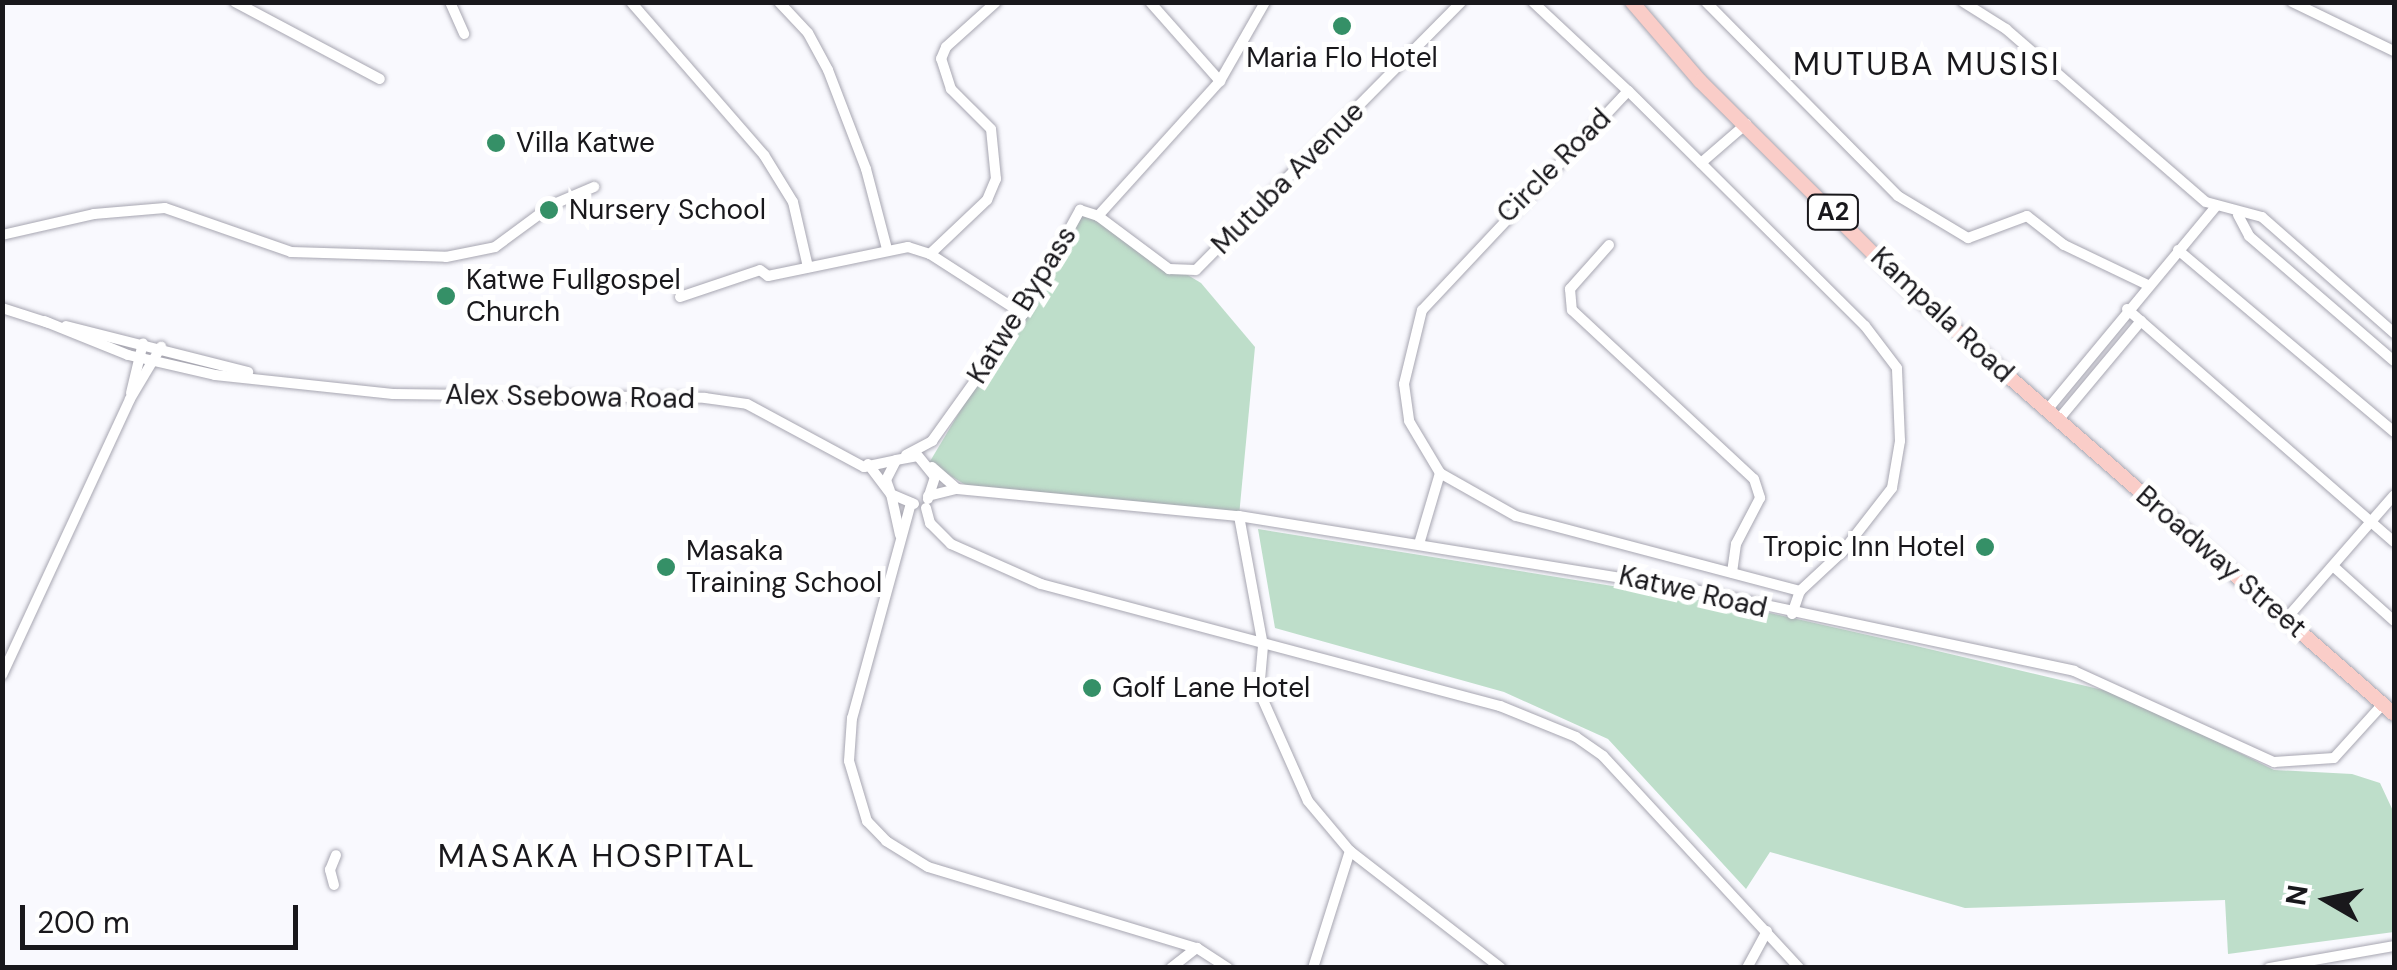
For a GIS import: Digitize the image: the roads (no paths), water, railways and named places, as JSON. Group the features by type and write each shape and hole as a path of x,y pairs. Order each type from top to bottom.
{"main road":[{"name":"Kampala Road","path":"1632,2 1910,290 2053,415"},
{"name":"Broadway Street","path":"2053,415 2389,709"}],"street":[{"path":"234,2 380,79"},
{"path":"450,2 464,34"},
{"path":"631,2 764,156 793,202 808,267"},
{"path":"779,2 808,32 828,70 866,168 887,249"},
{"path":"930,254 987,200 996,179 990,129 952,89 941,59 946,46 996,2"},
{"path":"1150,2 1220,81"},
{"name":"Katwe Bypass","path":"901,458 932,441 1023,314 1080,210 1098,216 1220,81 1265,2"},
{"name":"Mutuba Avenue","path":"1098,216 1170,269 1196,270 1461,2"},
{"path":"1534,2 1628,92"},
{"path":"1706,2 1898,196 1968,238 2027,216 2064,245 2148,285"},
{"path":"1963,2 2006,29 2215,208 2262,217 2394,333"},
{"path":"2292,2 2394,51"},
{"name":"Circle Road","path":"1792,614 1800,591 1843,551 1892,488 1900,441 1897,368 1865,326 1628,92 1422,310 1404,384 1409,421 1440,473 1516,516 1800,591"},
{"path":"1702,163 1746,124"},
{"path":"2,235 164,208 291,252 446,257 495,247 552,204 594,187"},
{"path":"2053,415 2127,309 2215,208"},
{"path":"2238,215 2249,236 2394,361"},
{"path":"1609,244 1570,289 1572,310 1754,480 1760,498 1736,544 1732,573"},
{"path":"680,297 760,270 768,276 887,249 930,254 1023,314"},
{"path":"2178,250 2394,432"},
{"name":"Alex Ssebowa Road","path":"2,308 156,362 394,394 705,398 759,409 864,467 868,464"},
{"path":"2127,309 2394,542"},
{"path":"2053,415 2141,321"},
{"name":"Alex Ssebowa Road","path":"44,322 161,347 256,376"},
{"path":"130,399 143,343"},
{"path":"2,675 130,399 156,362 161,347"},
{"name":"Katwe Bypass","path":"930,465 932,441"},
{"path":"900,536 886,480 901,458"},
{"path":"927,502 911,504 891,492 868,464 901,458 930,465 957,489"},
{"path":"930,465 927,502 938,534 996,567 1263,646 1500,706 1576,737 1603,756 1799,968"},
{"path":"1419,544 1440,473"},
{"name":"Katwe Road","path":"927,502 957,489 1239,516 1544,560 2074,671 2274,762 2334,758 2389,709"},
{"path":"2286,619 2394,495"},
{"path":"911,504 852,718 849,762 867,821 896,849 928,866 1197,948 1228,968"},
{"path":"2384,508 2394,517"},
{"path":"1239,516 1263,646 1259,692 1308,801 1350,851 1502,968"},
{"path":"2332,566 2394,621"},
{"path":"1312,968 1350,851"},
{"path":"334,886 330,870 336,855"},
{"path":"1747,968 1767,931"},
{"path":"2277,967 2327,963 2394,946"},
{"path":"1172,968 1197,948"}],"place":[{"name":"Maria Flo Hotel","path":"1342,26"},
{"name":"Villa Katwe","path":"496,143"},
{"name":"Nursery School","path":"549,210"},
{"name":"Katwe Fullgospel Church","path":"446,296"},
{"name":"Tropic Inn Hotel","path":"1985,547"},
{"name":"Masaka Training School","path":"666,567"},
{"name":"Golf Lane Hotel","path":"1092,688"}],"district":[{"name":"MUTUBA MUSISI","path":"1927,64"},
{"name":"MASAKA HOSPITAL","path":"597,856"}]}
